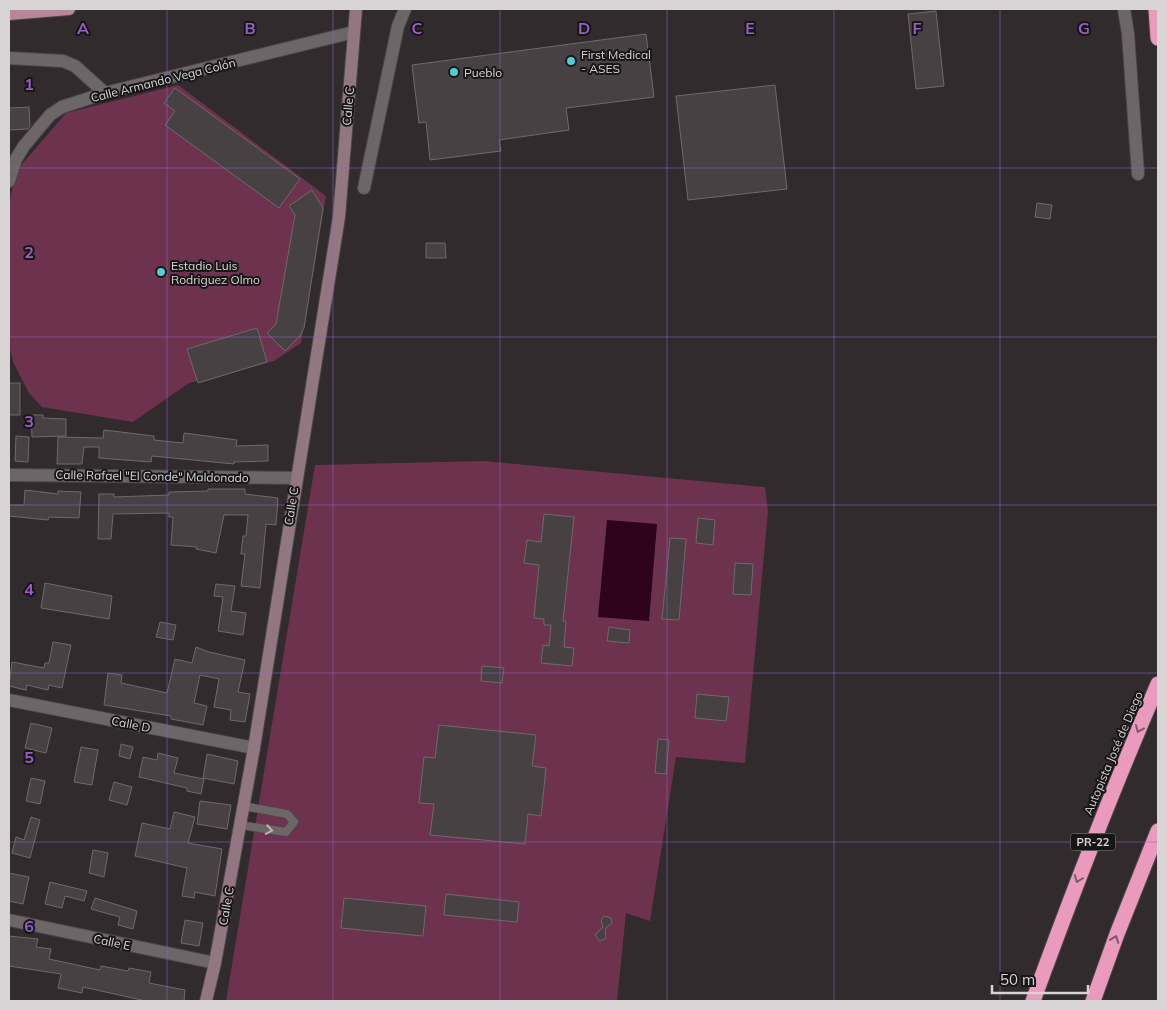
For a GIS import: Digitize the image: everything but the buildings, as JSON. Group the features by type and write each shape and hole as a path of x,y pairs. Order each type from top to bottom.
{"highway":[{"path":"1156,9 1158,38"},
{"name":"Autopista José de Diego","path":"1033,1001 1063,917 1158,684"},
{"path":"1093,1001 1117,934 1158,831"}],"main road":[{"path":"9,14 69,9"}],"street":[{"name":"Calle C","path":"206,1001 215,963 254,748 295,478 339,217 356,9"},
{"path":"364,188 398,26 405,9"},
{"path":"1124,9 1128,34 1138,174"},
{"name":"Calle Armando Vega Colón","path":"9,182 16,159 50,115 62,107 105,93 354,32"},
{"path":"9,58 63,61 75,66 105,93"},
{"name":"Calle Rafael \"El Conde\" Maldonado","path":"9,475 295,478"},
{"name":"Calle D","path":"9,700 254,748"},
{"name":"Calle E","path":"9,920 215,963"}],"lane":[{"path":"240,825 286,832 294,822 287,814 243,806"}],"shaded area":[{"name":"Estadio Luis Rodriguez Olmo","path":"178,85 326,196 301,343 274,361 189,383 133,422 42,407 29,393 14,364 9,346 9,202 17,170 66,113"},
{"path":"484,461 765,487 768,511 745,763 676,757 650,921 626,913 617,1001 226,1001 315,465"},
{"path":"607,520 657,524 649,621 598,617"}],"place":[{"name":"First Medical - ASES","path":"571,61"},
{"name":"Pueblo","path":"454,72"},
{"name":"Estadio Luis Rodriguez Olmo","path":"161,272"}]}
